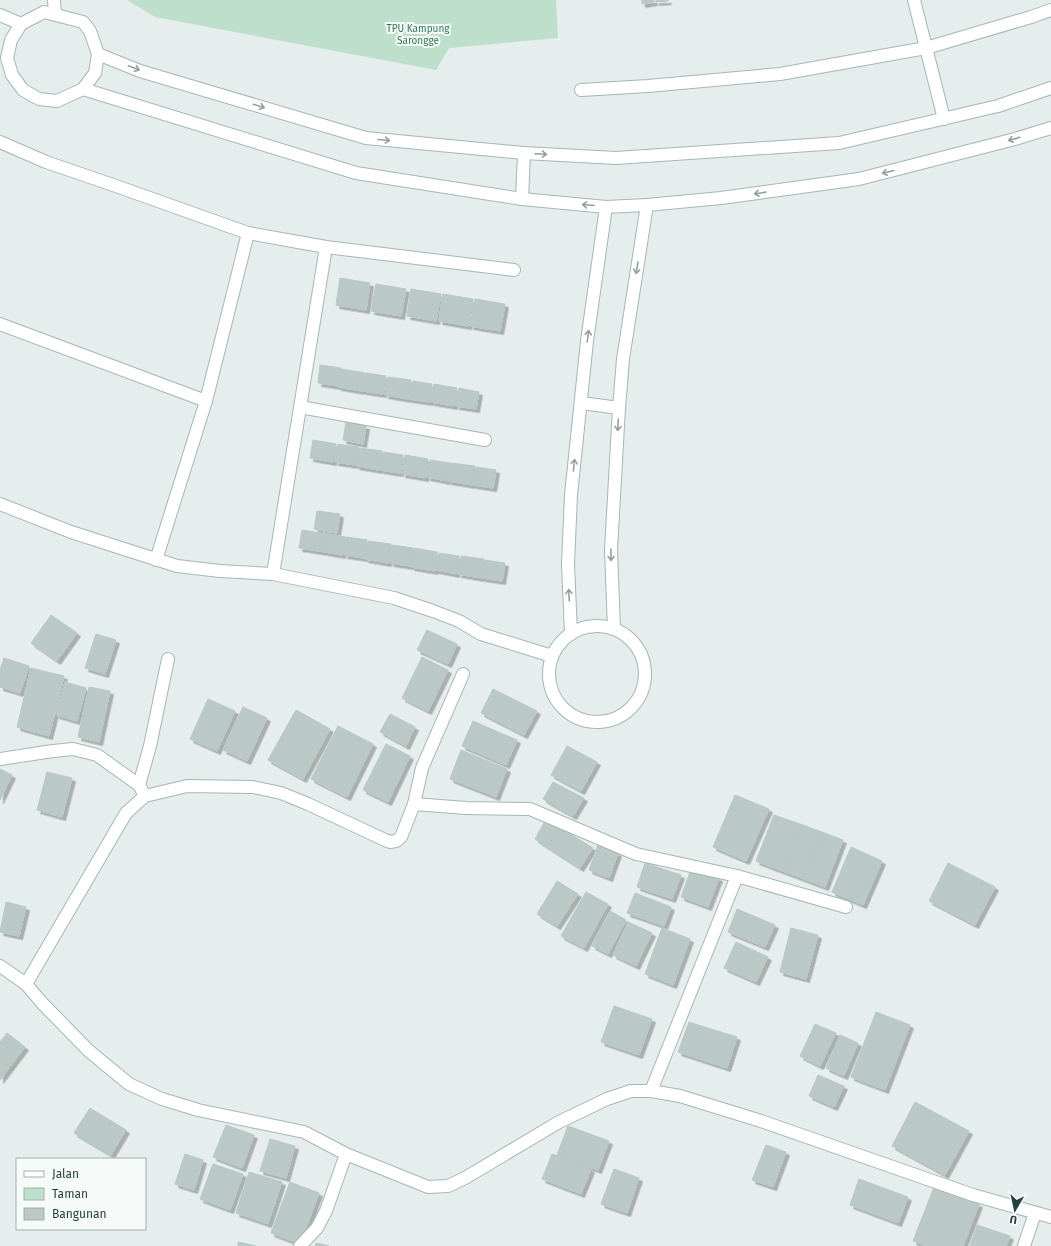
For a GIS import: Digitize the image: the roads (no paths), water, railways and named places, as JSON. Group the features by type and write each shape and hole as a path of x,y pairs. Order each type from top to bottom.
{"street":[{"path":"54,0 55,14"},
{"path":"914,0 944,119"},
{"path":"581,90 656,86 780,74 926,48 1051,10"},
{"path":"44,12 82,22 90,31 98,54 95,73 83,89 57,101 39,99 23,90 12,75 4,56 11,40 21,24 44,12"},
{"path":"0,15 21,24"},
{"path":"98,54 140,70 366,138 524,153 616,158 839,143 998,106 1051,88"},
{"path":"83,89 356,173 522,199 606,207 720,198 859,179 1015,139 1051,128"},
{"path":"0,142 46,162 248,233 326,247 514,270"},
{"path":"522,199 524,153"},
{"path":"614,629 611,550 619,408 623,359 646,205"},
{"path":"571,634 568,556 571,495 587,341 606,207"},
{"path":"156,560 206,401 248,233"},
{"path":"273,574 326,247"},
{"path":"0,324 206,401"},
{"path":"581,403 619,408"},
{"path":"300,407 485,440"},
{"path":"0,504 71,532 177,566 220,571 273,574 394,598 459,621 481,634 552,656"},
{"path":"592,626 614,629 628,636 638,647 644,661 646,676 643,691 635,704 624,715 610,721 595,722 580,719 567,711 556,700 550,686 549,671 552,656 560,643 571,634 592,626"},
{"path":"139,785 150,746 168,659"},
{"path":"26,984 126,813 145,796 187,786 253,787 280,793 308,804 352,826 390,842 396,841 401,837 414,804 422,768 463,674"},
{"path":"0,759 73,749 97,755 139,785 145,796"},
{"path":"414,804 466,808 530,809 636,854 737,876 846,907"},
{"path":"650,1091 737,876"},
{"path":"0,966 26,984 42,1003 89,1051 129,1084 162,1099 198,1110 304,1132 346,1154 428,1187 448,1186 465,1178 559,1122 607,1099 631,1091 650,1091 680,1096 761,1121 973,1195 1051,1217"},
{"path":"300,1246 317,1228 326,1211 346,1154"},
{"path":"1024,1246 1035,1213"}],"park label":[{"name":"TPU Kampung Sarongge","path":"418,34"}]}
